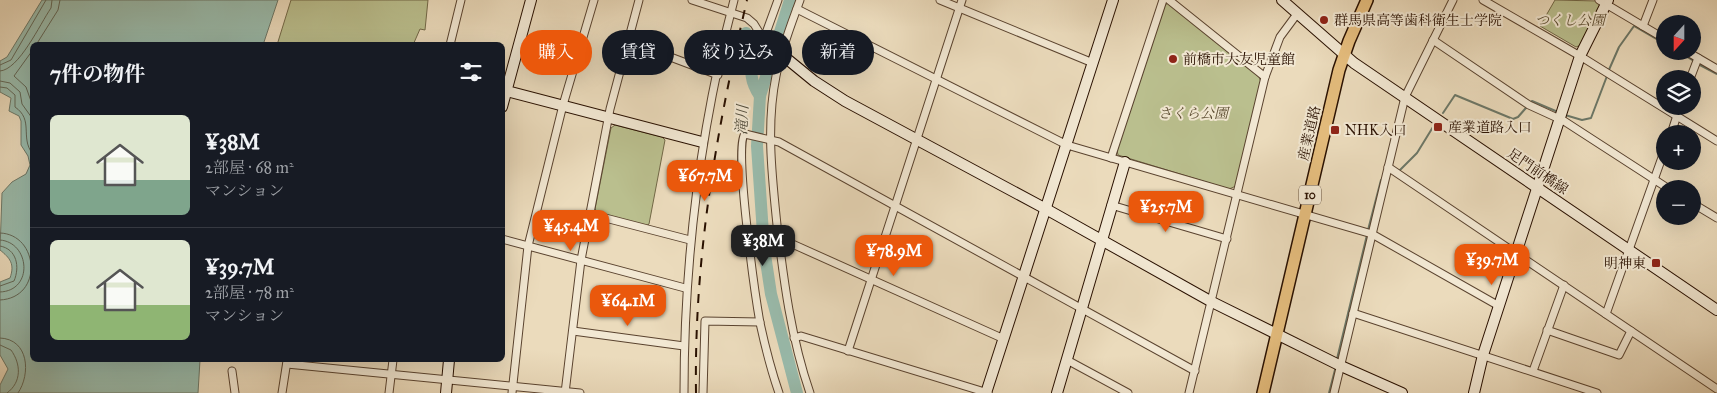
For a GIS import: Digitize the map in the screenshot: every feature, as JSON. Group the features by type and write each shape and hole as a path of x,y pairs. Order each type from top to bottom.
{"main road":[{"name":"産業道路","path":"1263,393 1344,55 1367,0"}],"street":[{"path":"451,42 461,0"},
{"path":"505,87 531,0"},
{"path":"512,389 528,246 563,105 594,0"},
{"path":"631,30 639,0"},
{"path":"692,0 751,21 757,30"},
{"path":"727,30 734,0"},
{"path":"767,30 778,0"},
{"path":"789,30 800,0"},
{"path":"940,0 1093,63"},
{"path":"848,351 962,0"},
{"path":"794,338 801,336 987,393 1113,0"},
{"path":"1111,158 1163,0"},
{"path":"1169,0 1265,77"},
{"name":"足門前橋線","path":"1282,0 1344,55 1717,310"},
{"path":"1334,393 1405,97 1452,0"},
{"path":"1483,0 1580,56 1717,141"},
{"path":"1643,26 1653,0"},
{"path":"1474,393 1483,355 1580,56 1604,1 1656,34"},
{"path":"797,8 1067,145 1237,196 1306,213 1372,234 1499,306"},
{"path":"1190,393 1265,77 1280,37 1298,14"},
{"path":"1434,40 1531,106 1560,119 1654,179"},
{"path":"1701,60 1717,69"},
{"path":"792,63 814,81 845,101 1046,209 1212,302 1341,366 1402,393"},
{"path":"566,392 581,260 609,117 620,75"},
{"path":"684,393 685,288 690,240 702,142 718,75"},
{"path":"776,75 769,139 779,238 785,291 794,338 810,393"},
{"path":"505,90 702,142"},
{"path":"1674,125 1677,116"},
{"path":"779,393 760,322 742,174 741,140 745,134 769,139 895,205 1195,371"},
{"path":"1057,393 1125,162"},
{"path":"1388,167 1717,389"},
{"path":"1606,314 1657,170"},
{"path":"1111,205 1227,239"},
{"path":"1701,208 1717,218"},
{"path":"590,214 690,240"},
{"path":"779,238 1004,339"},
{"path":"505,240 685,288"},
{"path":"1533,371 1564,285"},
{"path":"1353,313 1597,393"},
{"path":"704,393 705,321 760,322"},
{"path":"1547,330 1619,355 1630,331"},
{"path":"573,331 684,346"},
{"path":"1067,360 1128,393"},
{"path":"282,393 287,362 447,379 512,389 580,393"},
{"path":"390,393 393,362"},
{"path":"446,393 449,362"},
{"path":"232,372 235,393"}],"green space":[{"path":"291,0 428,0 425,30 420,29 414,42 278,42"},
{"name":"つくし公園","path":"1555,0 1598,1 1600,6 1581,45 1576,47 1540,26"},
{"name":"さくら公園","path":"1168,3 1259,77 1261,82 1236,186 1229,189 1118,155 1117,150 1165,5"},
{"path":"615,125 662,137 665,140 649,224 646,226 598,213 595,209 611,128"}],"water":[{"path":"42,0 278,0 264,42 30,42 30,165 28,156 21,145 21,121 19,116 9,111 11,98 0,92 0,61 7,57"},
{"path":"30,165 30,362 200,362 198,393 0,393 0,385 8,369 0,355 0,282 10,278 12,269 11,262 0,250 2,193 12,182 26,174"}],"waterway":[{"name":"滝川","path":"790,0 760,96 757,146 764,248 771,294 797,393"},
{"path":"1608,72 1619,47 1634,26 1656,39"},
{"path":"1698,64 1717,74"},
{"path":"752,75 760,96"},
{"path":"1565,115 1582,120 1591,118 1607,76"},
{"path":"1443,113 1455,95 1513,119 1518,117 1532,101 1558,112"},
{"path":"1399,171 1417,153 1433,127"},
{"path":"1368,230 1381,180 1384,179"},
{"path":"1337,359 1367,235"},
{"path":"1329,393 1336,366"}],"railway":[{"path":"696,393 696,342 699,293 709,195 726,98 747,0"}],"place":[{"name":"群馬県高等歯科衛生士学院","path":"1324,20"},
{"name":"前橋市大友児童館","path":"1173,59"},
{"name":"産業道路入口","path":"1438,127"},
{"name":"NHK入口","path":"1335,130"},
{"name":"明神東","path":"1656,263"}]}
